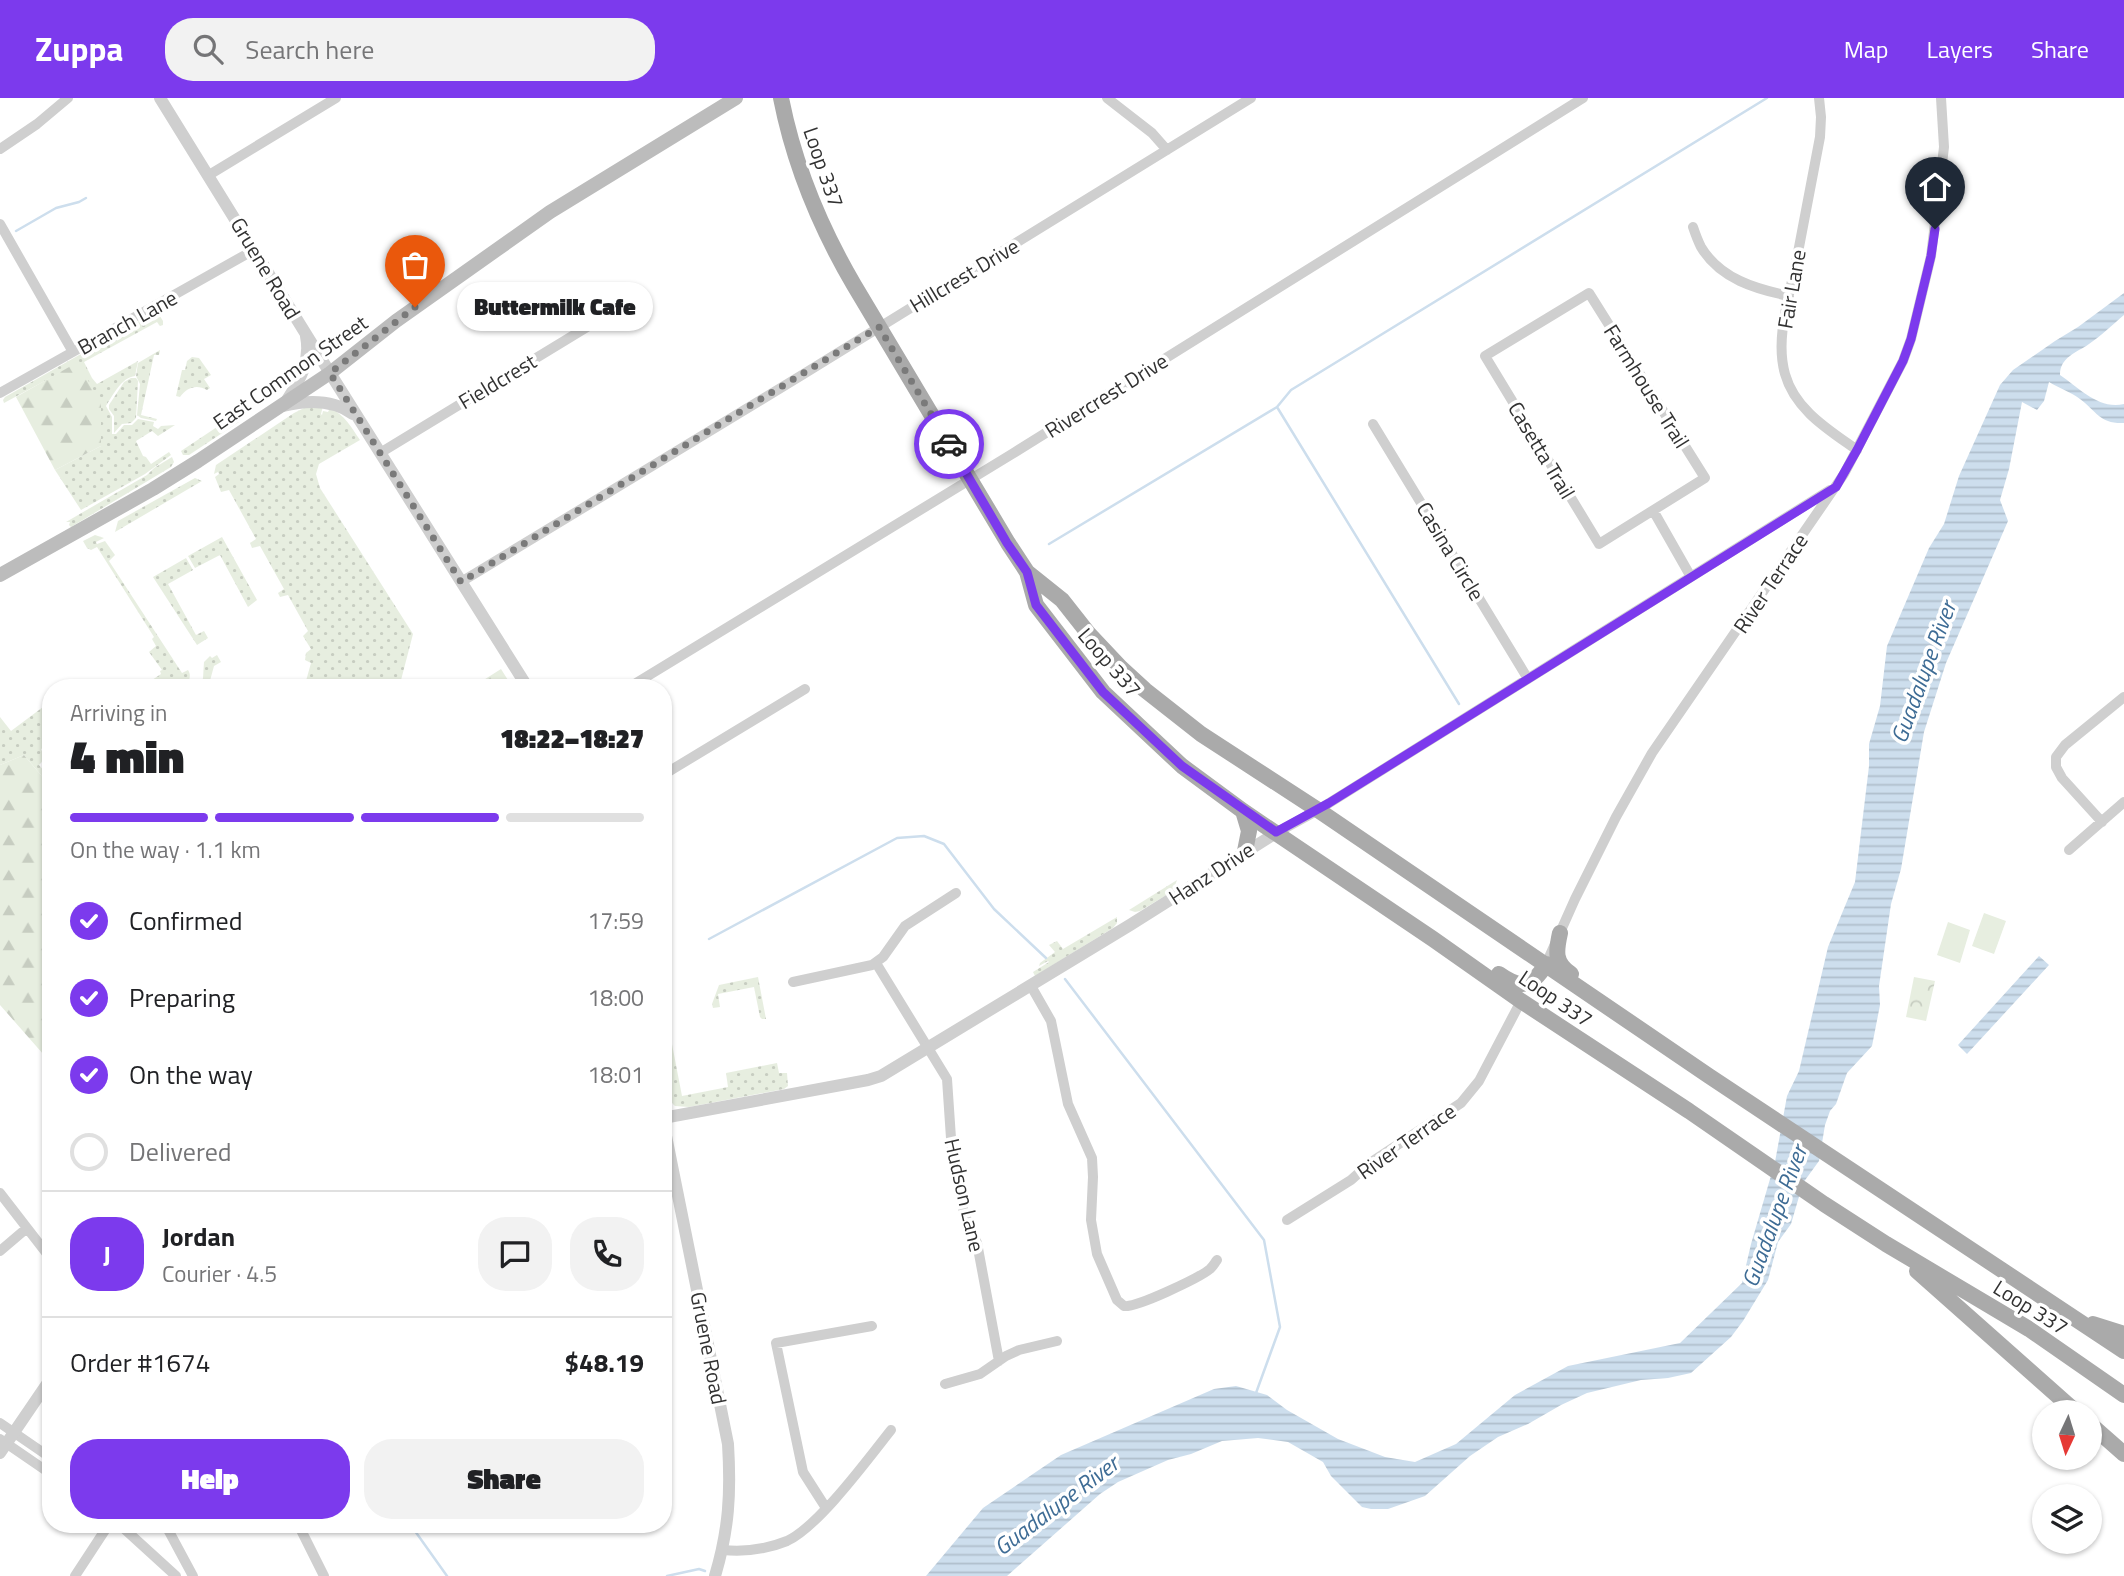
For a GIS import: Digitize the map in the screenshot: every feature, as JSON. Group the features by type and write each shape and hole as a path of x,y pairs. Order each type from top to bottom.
{"main road":[{"name":"East Common Street","path":"0,575 153,489 283,406 396,321 550,212 736,98"},
{"name":"Loop 337","path":"781,98 795,156 837,257 1027,572 1036,605 1103,692 1182,766 1243,811 1824,1204 2029,1329 2124,1395"},
{"name":"Loop 337","path":"1027,572 1062,600 1096,642 1146,690 1201,734 1318,810 1709,1076 2124,1350"},
{"path":"1243,811 1249,831 1245,851"},
{"path":"1422,931 1428,930 1441,935 1516,984 1522,985 1535,979 1546,964"},
{"path":"1524,950 1538,949 1560,933"},
{"path":"1560,933 1556,952 1561,967 1633,1016 1637,1027"},
{"path":"1886,1244 2063,1400"},
{"path":"2075,1318 2124,1334"},
{"path":"2102,1435 2124,1454"}],"street":[{"path":"0,149 59,112 68,98"},
{"name":"Gruene Road","path":"160,98 522,679"},
{"path":"209,175 336,98"},
{"path":"1107,98 1153,133 1167,150"},
{"name":"Hillcrest Drive","path":"461,582 1251,98"},
{"name":"Rivercrest Drive","path":"643,679 1012,454 1583,98"},
{"name":"Fair Lane","path":"1819,98 1820,137 1789,296 1782,349 1785,374 1801,404 1814,419 1857,450"},
{"name":"River Terrace","path":"1546,964 1609,831 1652,753 1836,487 1903,361 1928,268 1944,147 1941,98"},
{"path":"0,224 73,352"},
{"path":"1693,227 1701,247 1711,260 1734,278 1759,290 1789,296"},
{"name":"Branch Lane","path":"0,393 254,250"},
{"name":"Casetta Trail","path":"1589,293 1485,356 1599,544 1654,512"},
{"name":"Farmhouse Trail","path":"1589,293 1705,478 1654,512"},
{"name":"Fieldcrest","path":"380,453 615,310"},
{"path":"283,406 305,367 305,333"},
{"path":"283,406 302,402 327,402 357,416"},
{"name":"Casina Circle","path":"1373,424 1528,679"},
{"name":"Hanz Drive","path":"672,1118 867,1080 894,1070 1836,487"},
{"path":"1654,512 1691,577"},
{"path":"672,770 805,690"},
{"path":"2102,822 2062,778 2056,766 2056,757 2065,745 2124,697"},
{"path":"2069,850 2124,802"},
{"path":"793,982 865,968 876,963 905,926 956,893"},
{"name":"Hudson Lane","path":"876,963 948,1082 952,1153 964,1213 976,1244 999,1361"},
{"path":"1031,986 1051,1021 1068,1104 1092,1158 1091,1225 1100,1262 1116,1300 1124,1306 1138,1305 1202,1274 1217,1260"},
{"name":"River Terrace","path":"1287,1220 1351,1180 1370,1163 1461,1103 1479,1081 1521,1001"},
{"name":"Gruene Road","path":"672,1165 728,1444 730,1485 726,1532 715,1576"},
{"path":"0,1193 42,1247"},
{"path":"0,1251 27,1228"},
{"path":"826,1508 803,1472 776,1343 872,1325"},
{"path":"944,1384 980,1374 1019,1350 1057,1341"},
{"path":"5,1442 42,1391"},
{"path":"0,1423 5,1442 42,1468"},
{"path":"723,1550 761,1550 789,1540 814,1521 891,1430"},
{"path":"5,1442 42,1455"},
{"path":"75,1576 103,1533"},
{"path":"129,1533 176,1576"},
{"path":"170,1533 193,1576"},
{"path":"302,1533 324,1576"}],"green space":[{"path":"155,312 163,325 160,326 157,322 84,362 97,384 138,361 135,376 122,383 106,406 112,417 112,434 116,434 124,425 132,425 138,419 154,422 153,426 158,429 161,426 175,425 158,436 152,431 136,441 143,456 151,464 169,452 171,455 145,474 81,510 55,470 101,446 78,363 4,403 3,400"},
{"path":"160,350 159,355 154,355 141,415 157,419 156,421 137,415 140,384 136,376 138,363"},
{"path":"192,357 199,358 211,375 204,379 210,388 192,388 180,397 176,396 182,370 185,370 187,361"},
{"path":"78,362 101,404 101,446 55,470 16,397"},
{"path":"131,378 138,381 136,418 131,423 122,424 114,433 114,416 109,405 124,382"},
{"path":"308,406 323,406 322,415 323,411 328,412 330,408 340,414 360,440 319,464 316,474 320,488 413,634 401,679 307,679 311,663 305,660 306,653 311,649 303,636 308,631 288,595 280,597 278,593 284,589 260,546 252,548 250,543 256,539 229,490 221,492 215,477 219,474 214,474 216,465"},
{"path":"238,413 239,422 189,455 183,455 181,451"},
{"path":"172,457 174,462 171,467 71,527 70,522 66,522 147,475"},
{"path":"195,478 202,481 115,532 118,521"},
{"path":"95,535 104,538 96,542 97,544 105,541 115,555 109,561 182,673 188,670 189,679 154,679 162,670 149,652 156,646 152,639 154,637 97,547 91,550 83,541"},
{"path":"222,537 257,600 248,607 220,555 195,568 188,556"},
{"path":"186,558 193,570 168,584 196,635 204,631 208,638 197,645 153,577"},
{"path":"217,655 221,662 214,666 210,679 203,679 204,662 210,656 212,658"},
{"path":"501,669 507,679 485,679"},
{"path":"42,708 42,762 39,765 42,776 24,755 0,765 0,717 11,731"},
{"path":"24,755 42,776 42,1053 0,1005 0,765"},
{"path":"1177,880 1173,891 1140,911 1129,910"},
{"path":"1984,913 2006,921 1994,954 1972,946"},
{"path":"1117,917 1113,928 1035,976 1033,972 1049,962 1039,966 1040,963 1055,952 1049,945 1057,941 1063,949"},
{"path":"1948,922 1970,930 1960,963 1937,955"},
{"path":"758,977 766,1019 760,1017 754,987 718,994 720,1007 713,1008 719,985"},
{"path":"1914,977 1935,981 1926,1021 1906,1017"},
{"path":"672,1044 682,1096 728,1087 726,1073 777,1063 779,1073 787,1073 788,1086 784,1089 689,1107 675,1106 672,1102"}],"water":[{"name":"Guadalupe River","path":"2124,293 2124,315 2066,360 2060,375 2098,401 2124,404 2124,423 2109,422 2076,397 2049,382 2044,401 2037,410 2022,402 2000,500 2008,521 1946,663 1924,732 1901,869 1891,904 1879,986 1880,1005 1872,1046 1847,1073 1825,1125 1819,1161 1803,1183 1791,1224 1778,1242 1768,1280 1731,1337 1691,1373 1641,1380 1587,1393 1561,1405 1498,1437 1470,1456 1425,1496 1388,1509 1362,1507 1331,1476 1323,1462 1288,1442 1258,1438 1222,1441 1168,1460 1118,1482 1100,1494 1007,1576 926,1576 983,1508 1061,1455 1214,1389 1236,1386 1267,1395 1287,1410 1338,1439 1385,1457 1415,1462 1456,1444 1515,1395 1568,1366 1680,1343 1742,1283 1775,1162 1787,1096 1799,1071 1828,947 1855,882 1869,766 1869,744 1880,706 1887,646 1929,548 1944,524 1959,476 2000,385 2013,370"},
{"path":"2039,956 2049,965 1967,1054 1958,1045"}],"waterway":[{"path":"1459,704 1277,407 1291,390 1767,98"},
{"path":"16,231 56,208 86,198"},
{"path":"1049,544 1277,407"},
{"path":"709,939 897,838 924,836 944,844 994,909 1046,958"},
{"path":"1065,979 1264,1240 1280,1327 1256,1393"},
{"path":"416,1533 447,1576"},
{"path":"667,1576 699,1569 705,1571"}],"way so far":[{"path":"415,307 330,373 461,582 879,327 949,444"}],"place":[{"name":"Buttermilk Cafe","path":"415,307"}],"route":[{"path":"949,444 1027,572 1036,605 1103,692 1182,766 1276,832 1318,810 1836,487 1903,361 1911,339 1935,229"}]}
